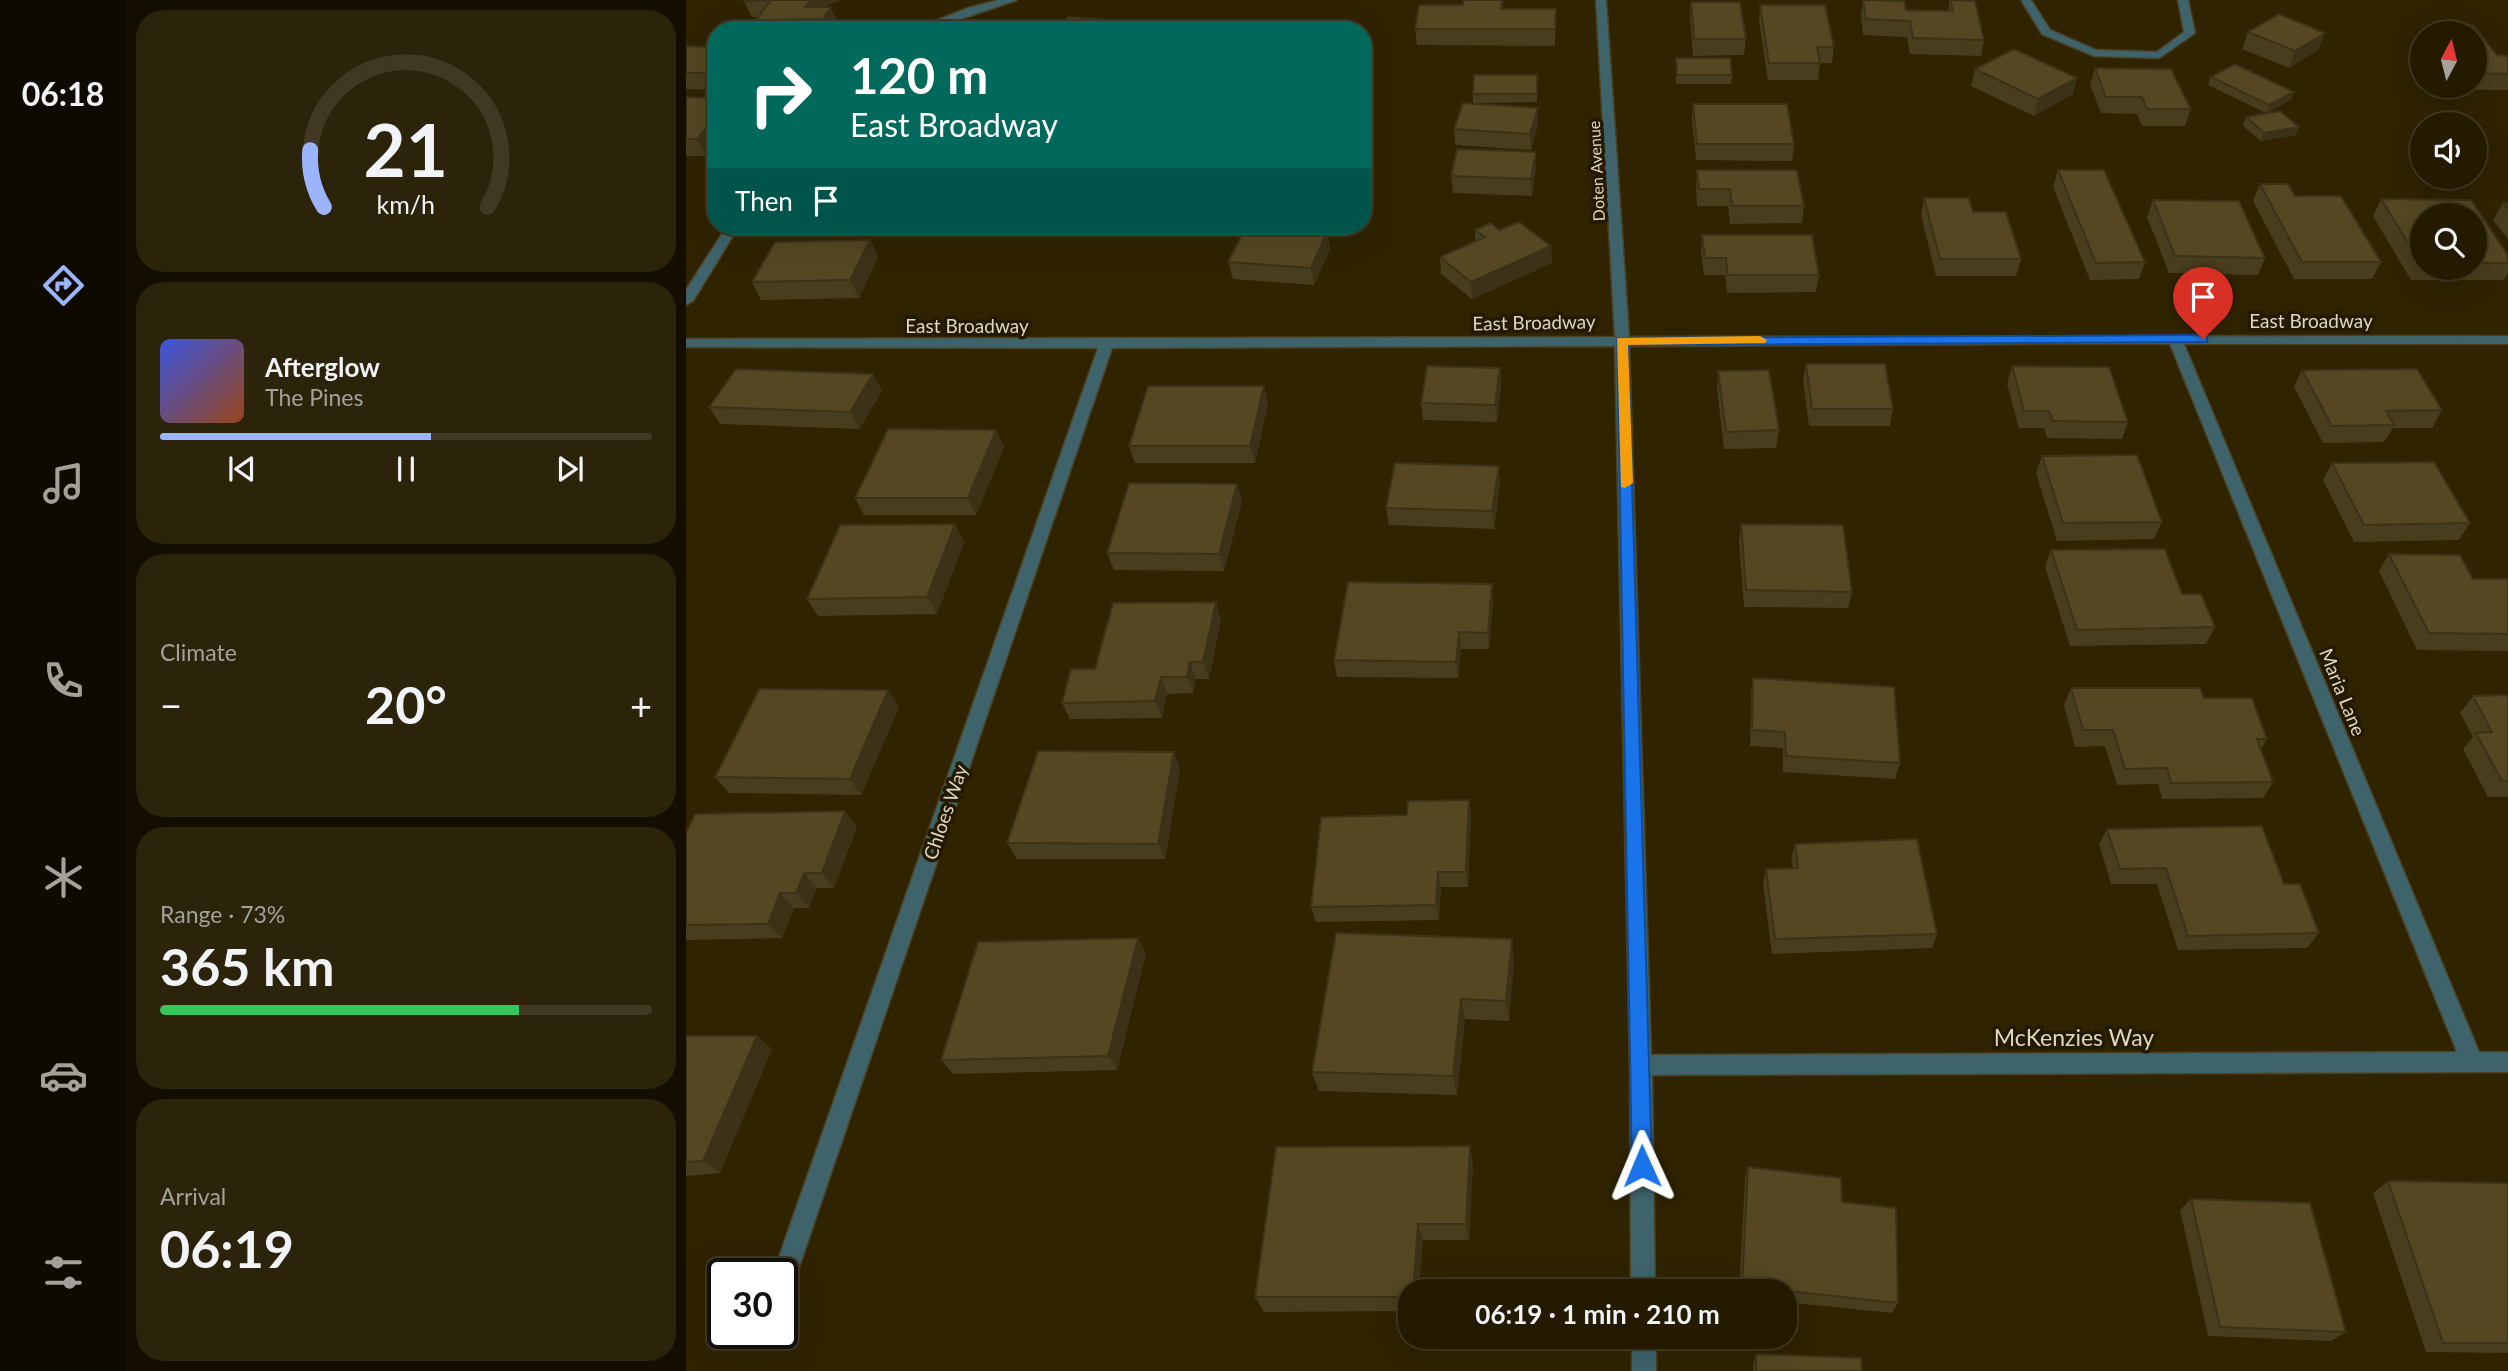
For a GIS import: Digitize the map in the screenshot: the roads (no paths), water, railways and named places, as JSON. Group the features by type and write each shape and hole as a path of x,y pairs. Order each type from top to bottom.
{"street":[{"path":"942,21 1012,0"},
{"name":"Doten Avenue","path":"1601,0 1622,341 1641,1065 1643,1279"},
{"path":"2026,0 2046,32 2094,53 2159,55 2190,33 2183,0"},
{"path":"686,301 727,235"},
{"name":"East Broadway","path":"686,343 1106,345 2175,339 2508,340"},
{"name":"Maria Lane","path":"2175,339 2472,1062"},
{"name":"Chloes Way","path":"790,1258 1106,345"},
{"name":"McKenzies Way","path":"1641,1065 2508,1062"},
{"path":"1644,1349 1644,1371"}]}
